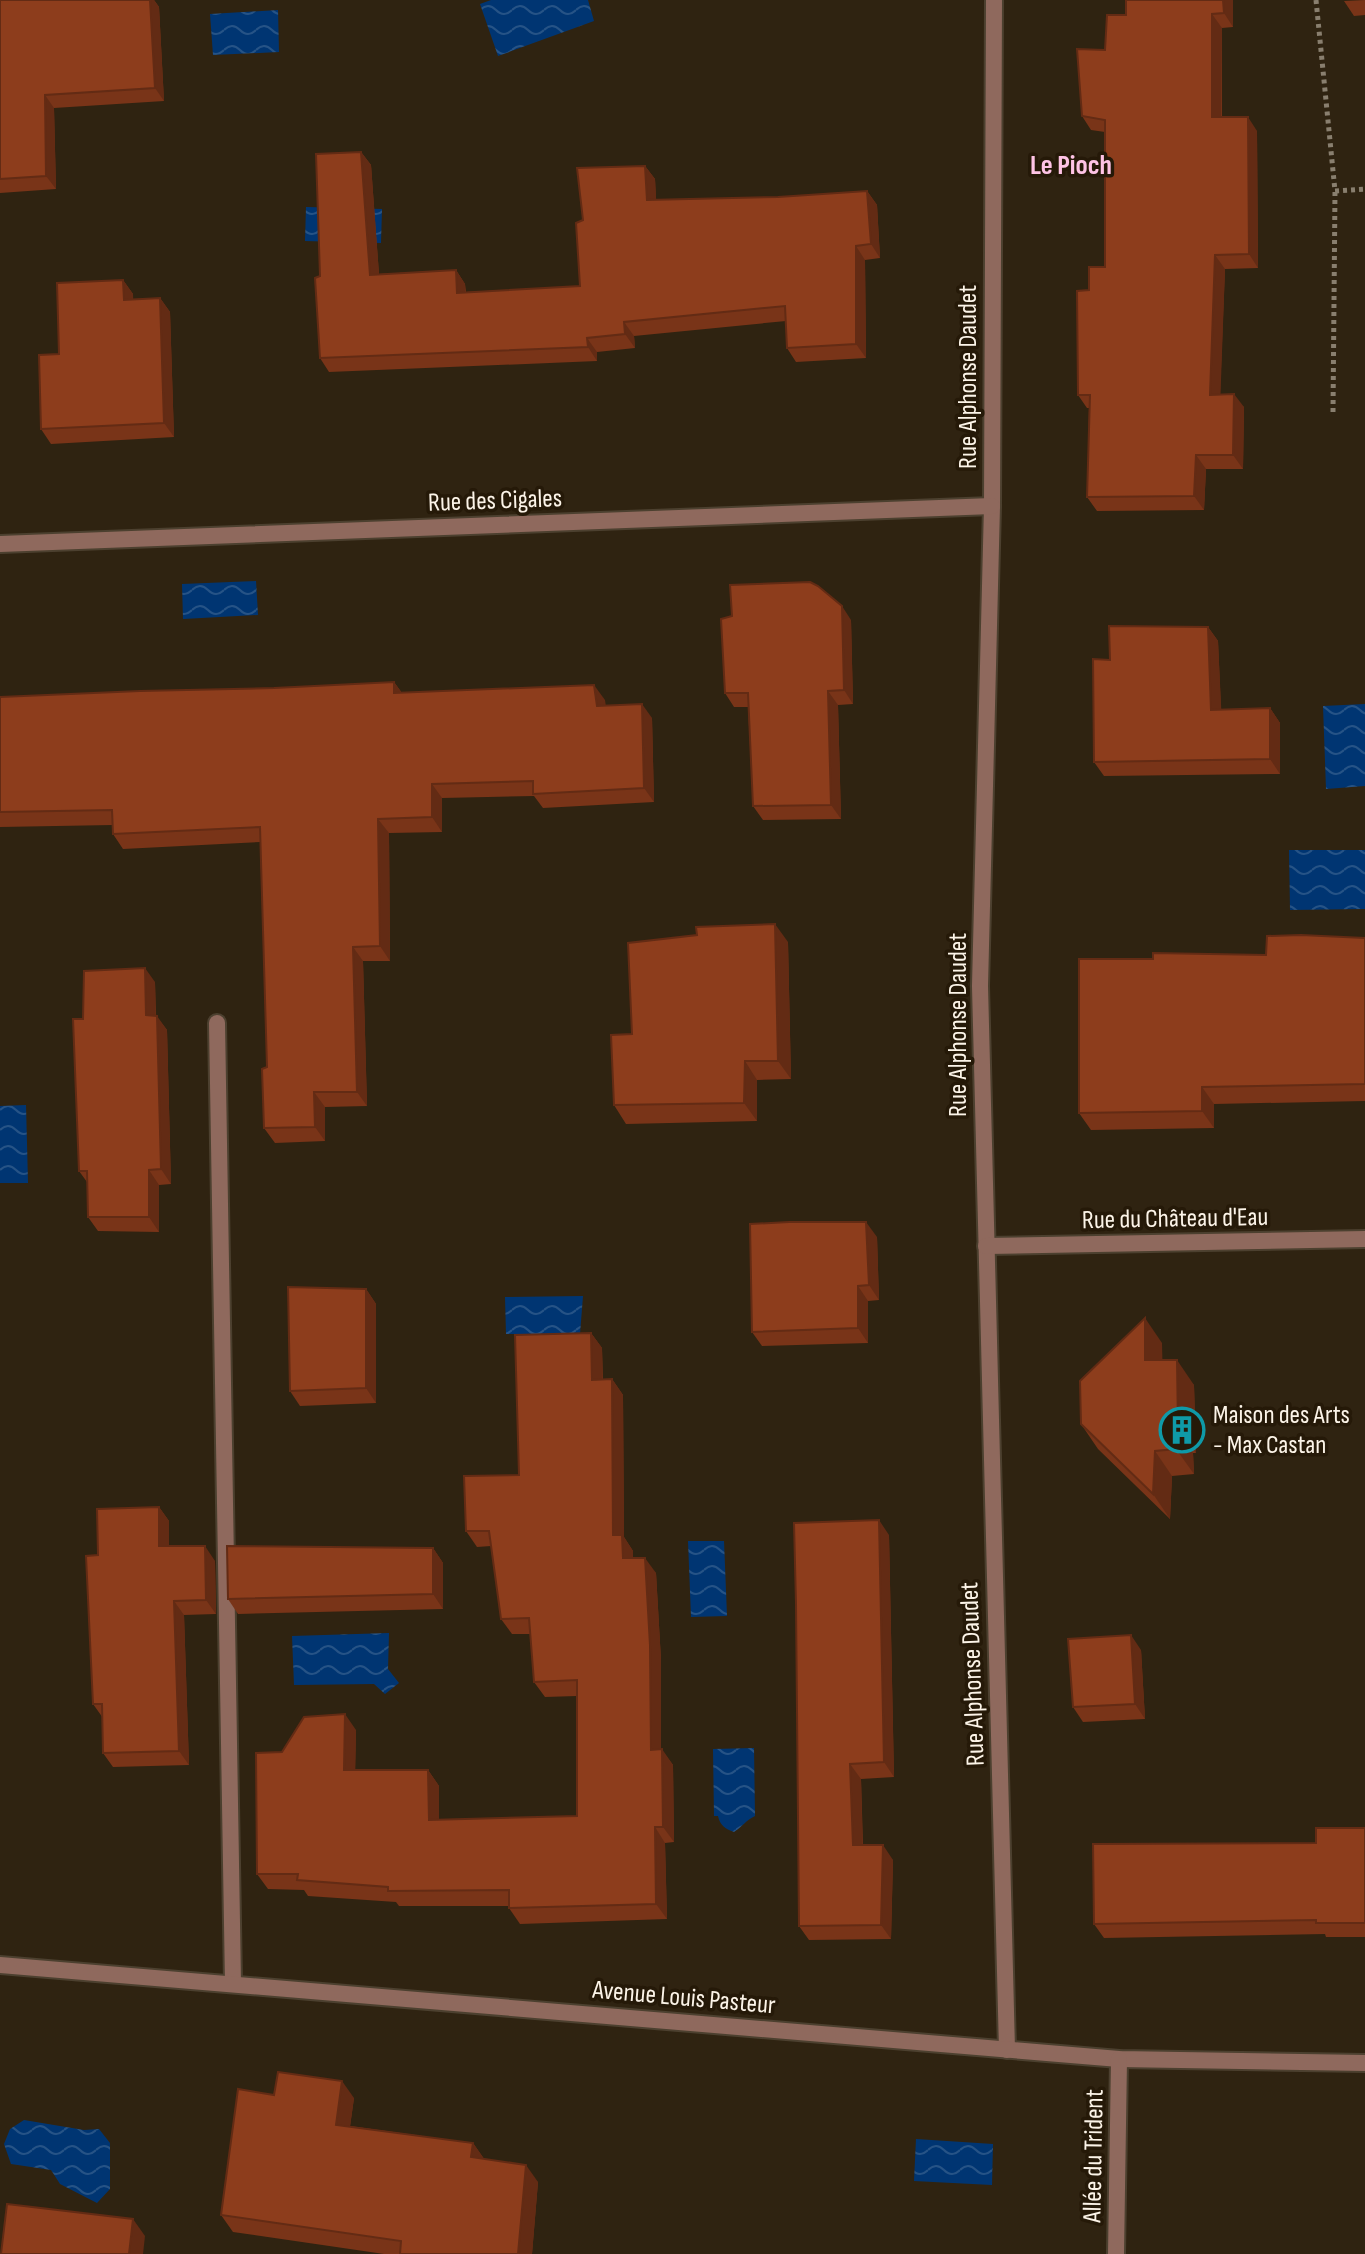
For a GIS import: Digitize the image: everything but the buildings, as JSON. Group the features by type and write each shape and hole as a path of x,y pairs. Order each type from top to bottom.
{"street":[{"name":"Rue Alphonse Daudet","path":"994,0 992,506 980,986 1007,2050"},
{"name":"Rue des Cigales","path":"0,544 992,506"},
{"path":"217,1023 233,1983"},
{"name":"Rue du Château d'Eau","path":"986,1246 1365,1239"},
{"name":"Avenue Louis Pasteur","path":"0,1965 1119,2059 1365,2063"},
{"name":"Allée du Trident","path":"1116,2254 1119,2059"}],"path":[{"path":"1316,0 1335,191 1333,412"},
{"path":"1335,191 1365,189"}],"water":[{"path":"491,0 588,0 594,21 498,56 480,4"},
{"path":"278,10 279,52 213,55 210,14"},
{"path":"306,207 382,209 381,243 305,241"},
{"path":"256,581 258,615 183,619 182,584"},
{"path":"1365,704 1365,786 1326,789 1323,706"},
{"path":"1289,850 1365,850 1365,909 1290,910"},
{"path":"26,1105 28,1183 0,1183 0,1106"},
{"path":"583,1296 580,1334 506,1334 505,1297"},
{"path":"688,1541 724,1541 727,1616 691,1617"},
{"path":"389,1633 388,1669 399,1683 385,1694 374,1684 294,1685 292,1636"},
{"path":"754,1748 755,1816 734,1832 723,1826 718,1816 714,1816 713,1749"},
{"path":"24,2120 84,2130 99,2129 110,2143 110,2189 97,2203 60,2184 51,2170 11,2164 4,2144 10,2129"},
{"path":"916,2139 993,2144 992,2185 914,2181"}],"place":[{"name":"Maison des Arts - Max Castan","path":"1182,1430"}],"district":[{"name":"Le Pioch","path":"1071,165"}]}
